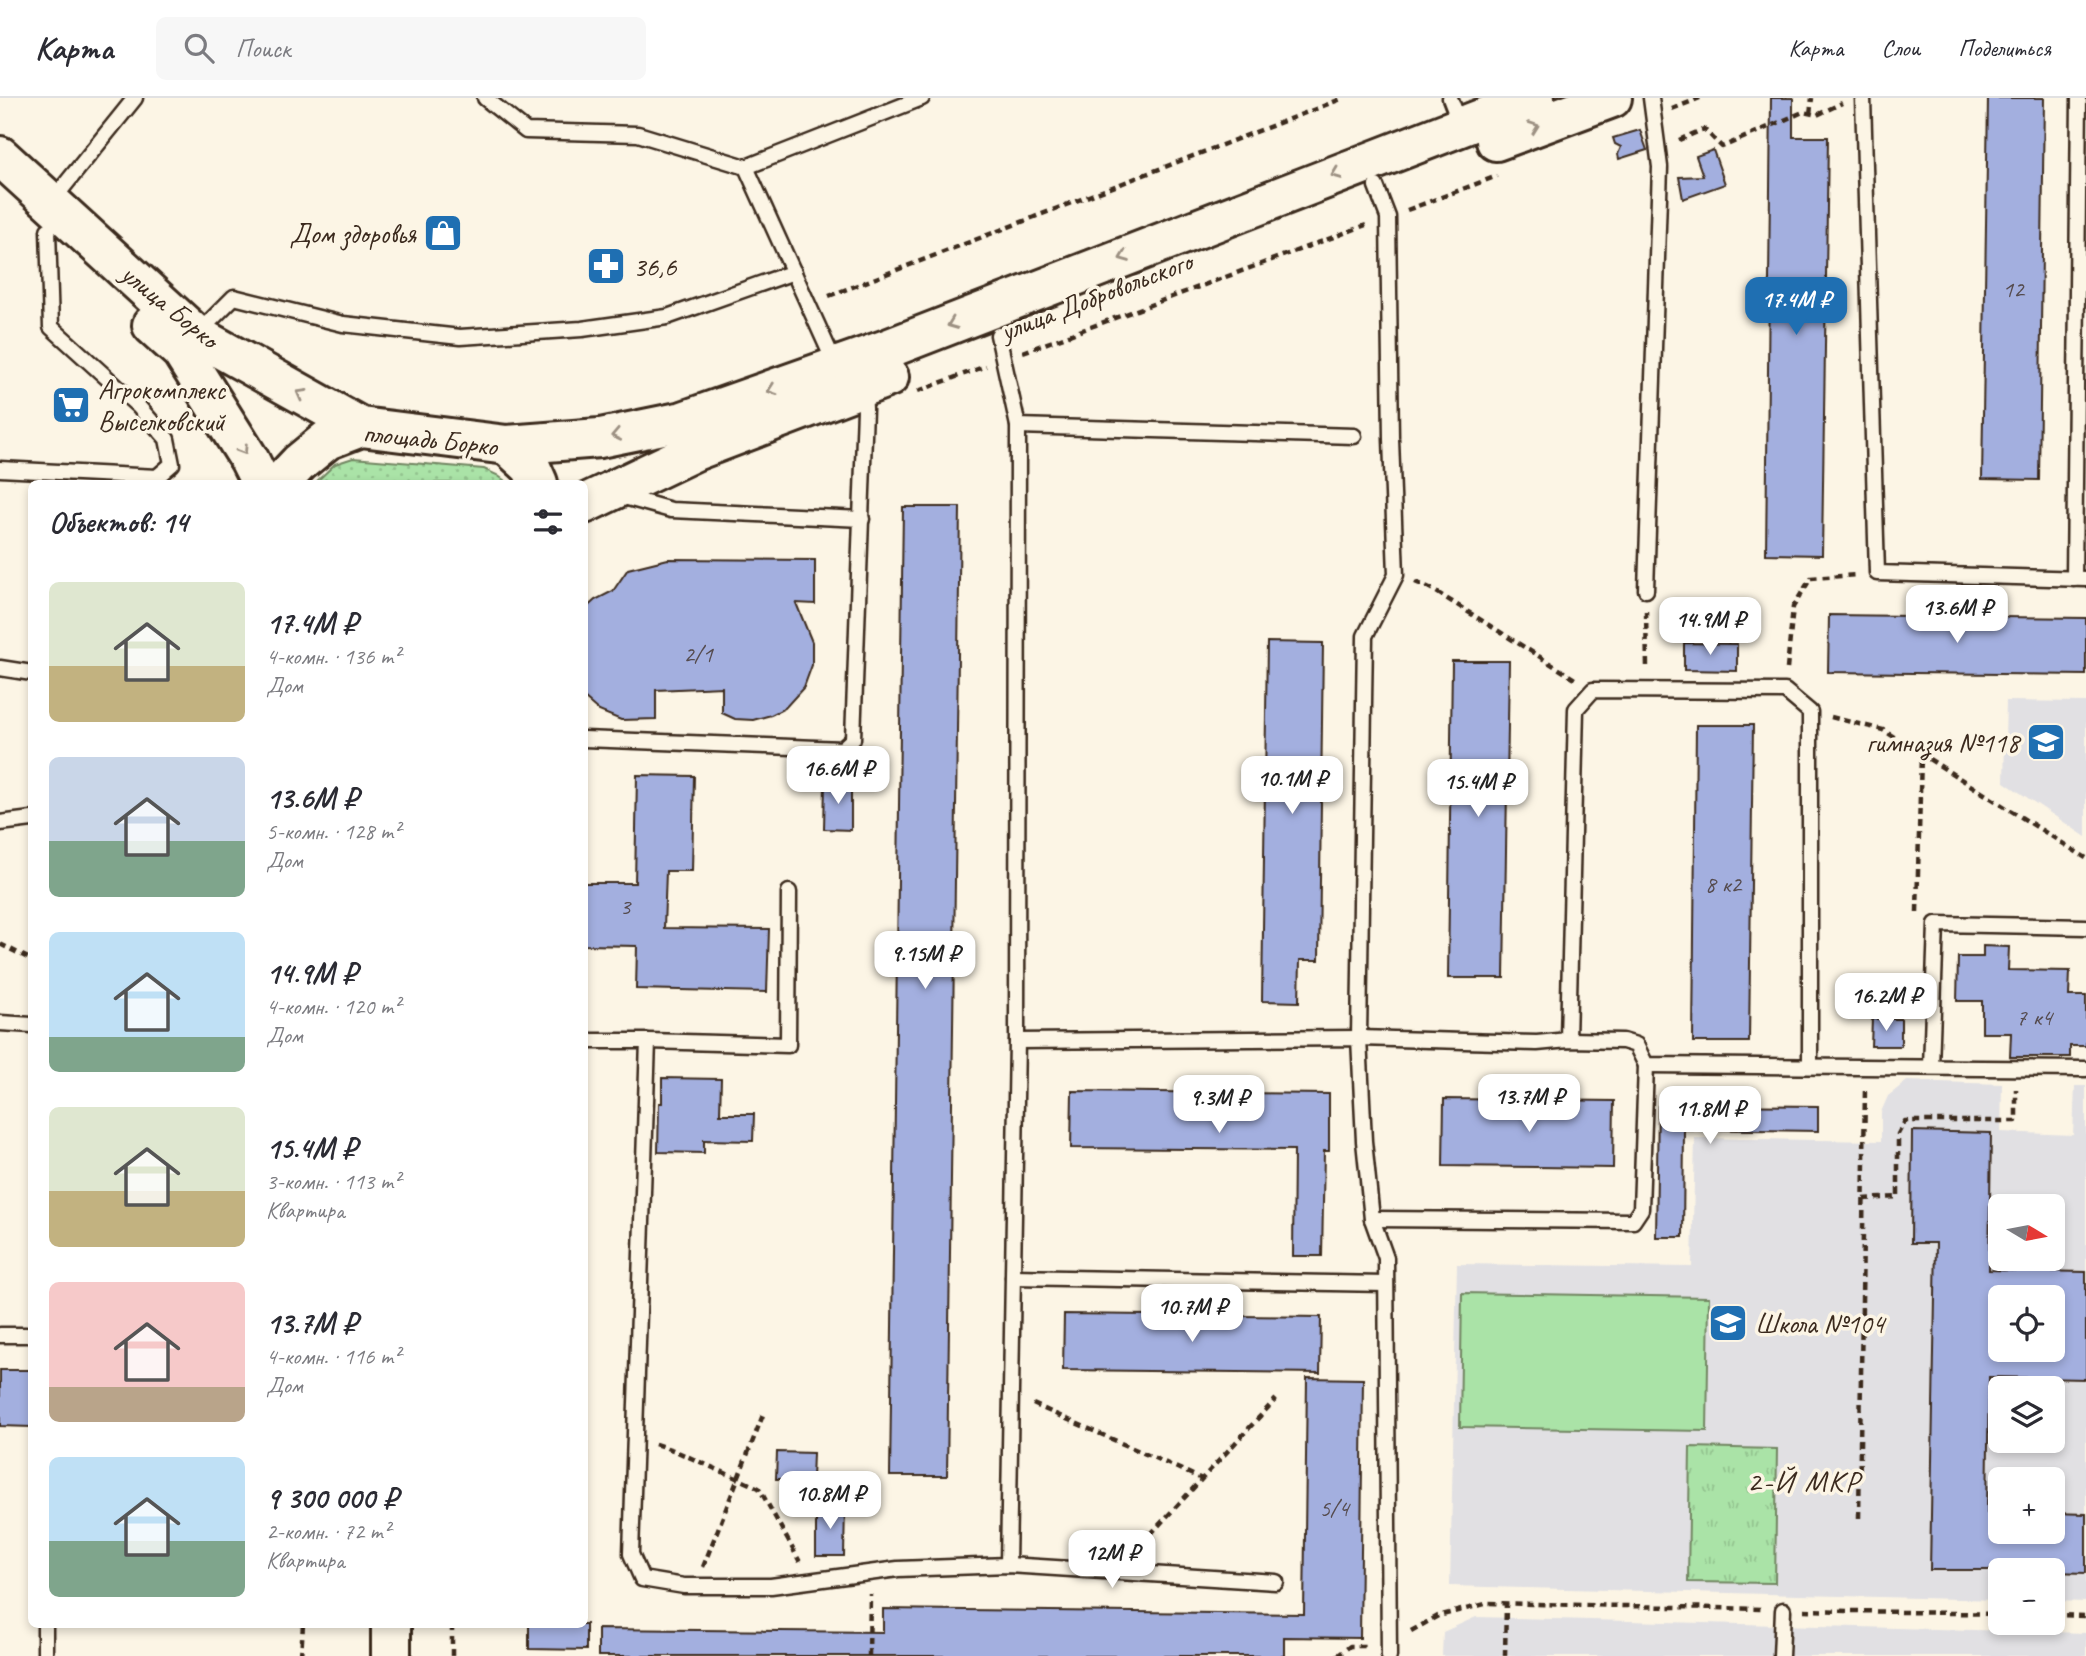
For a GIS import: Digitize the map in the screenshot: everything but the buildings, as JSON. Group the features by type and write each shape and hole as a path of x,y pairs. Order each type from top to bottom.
{"main road":[{"name":"улица Добровольского","path":"596,499 850,377 900,344 1456,112 1535,98"},
{"name":"улица Добровольского","path":"507,445 600,438 683,421 850,377 1001,347 1382,202 1612,98"},
{"name":"улица Борко","path":"0,156 49,216 181,351 260,480"},
{"name":"улица Борко","path":"0,186 49,216 196,335 361,427"},
{"name":"площадь Борко","path":"283,480 327,440 361,427 507,445 531,467 537,480"},
{"path":"366,1656 367,1628"},
{"path":"391,1628 391,1656"}],"lane":[{"path":"0,469 157,477 172,464 167,439 138,406 51,327 49,216 135,98"},
{"path":"485,98 526,131 638,134 746,167 897,103 922,98"},
{"path":"1646,590 1659,181 1651,98"},
{"path":"1863,98 1877,573 2080,579 2079,98"},
{"path":"588,739 842,749 853,739 865,409 808,303 746,167"},
{"path":"1382,202 1396,575 1365,636 1359,1038 1364,1141 1372,1219 1386,1258 1389,1650"},
{"path":"196,335 234,297 343,324 460,337 582,329 667,317 794,272"},
{"path":"1001,347 1018,426 1017,1041 1008,1565"},
{"path":"1018,426 1354,436"},
{"path":"596,499 671,510 862,519"},
{"path":"0,668 28,672"},
{"path":"1568,1040 1576,709 1593,690 1785,691 1810,712 1810,1065"},
{"path":"0,823 28,820"},
{"path":"588,1041 788,1045 789,892"},
{"path":"1931,1067 1936,924 2086,927"},
{"path":"0,1023 28,1025"},
{"path":"1017,1041 1359,1038 1623,1041 1636,1045 1646,1065 1641,1209 1633,1221 1372,1219"},
{"path":"648,1041 631,1554 642,1579 695,1586 771,1586 898,1569 1008,1565 1276,1582"},
{"path":"1646,1065 2086,1069"},
{"path":"1013,1277 1386,1284"},
{"path":"0,1335 28,1335"},
{"path":"1781,1656 1783,1610"},
{"path":"45,1628 45,1656"}],"path":[{"path":"808,303 1344,98"},
{"path":"1653,116 1700,98"},
{"path":"1810,114 1812,98"},
{"path":"1657,148 1704,130 1722,147 1803,112 1817,115 1853,98"},
{"path":"917,391 1001,347 1382,202 1502,174"},
{"path":"1785,691 1793,607 1811,578 1877,573"},
{"path":"1396,575 1430,588 1593,690"},
{"path":"1646,590 1647,690"},
{"path":"1810,712 1882,730 2086,858"},
{"path":"1922,754 1917,925 1936,924"},
{"path":"0,944 28,958"},
{"path":"1859,1518 1866,1066"},
{"path":"1864,1199 1898,1198 1898,1134 1905,1121 2016,1121 2017,1068"},
{"path":"1011,1394 1202,1479"},
{"path":"1116,1572 1276,1399"},
{"path":"695,1586 763,1415"},
{"path":"635,1438 673,1450 759,1488 810,1581"},
{"path":"869,1656 870,1573"},
{"path":"1389,1650 1438,1616 1489,1603 1988,1614"},
{"path":"1505,1656 1506,1603"},
{"path":"2065,1615 2086,1616"},
{"path":"301,1656 303,1628"},
{"path":"452,1628 452,1656"},
{"path":"1337,1656 1350,1646 1370,1646"}],"shaded area":[{"name":"гимназия №118","path":"2006,701 2086,702 2086,837 2004,782"},
{"name":"Школа №104","path":"1907,1081 2002,1084 2001,1132 2073,1135 2075,1086 2086,1086 2086,1602 2065,1601 2065,1558 1988,1558 1988,1600 1450,1586 1457,1264 1692,1267 1695,1138 1881,1141 1881,1112 1888,1096"},
{"path":"1476,1617 1988,1630 1988,1635 2086,1633 2086,1656 1442,1656 1443,1632"}],"green space":[{"path":"353,458 484,469 504,480 318,480 335,464"},
{"path":"1462,1293 1709,1297 1707,1431 1460,1427"},
{"path":"1690,1447 1777,1449 1775,1583 1688,1582"}],"place":[{"name":"Дом здоровья","path":"443,233"},
{"name":"36,6","path":"606,266"},
{"name":"Агрокомплекс Выселковский","path":"71,405"},
{"name":"гимназия №118","path":"2046,742"},
{"name":"Школа №104","path":"1728,1323"}],"district":[{"name":"2-Й МКР","path":"1804,1481"}]}
